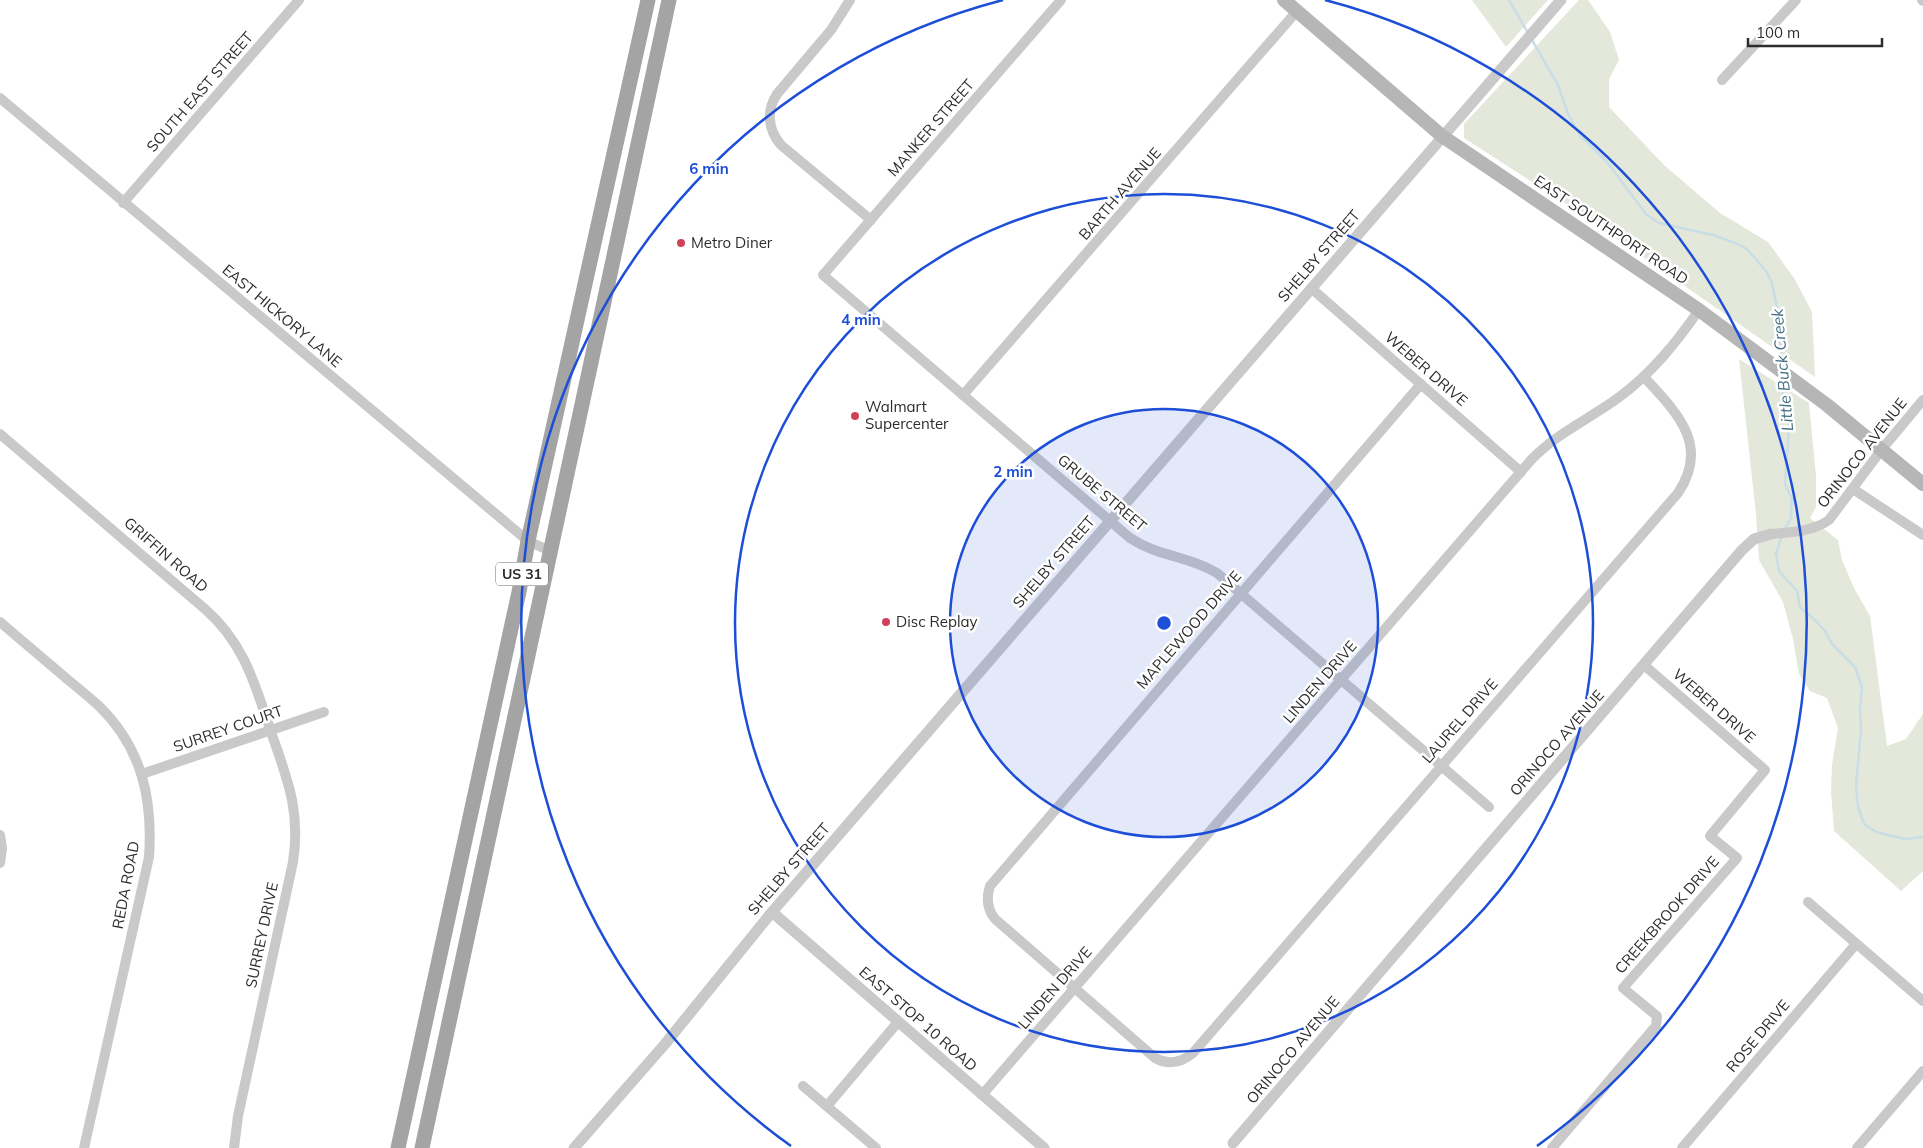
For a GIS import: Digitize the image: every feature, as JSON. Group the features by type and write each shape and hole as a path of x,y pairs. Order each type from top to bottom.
{"main road":[{"name":"US 31","path":"398,1148 517,601 528,541 648,0"},
{"name":"US 31","path":"422,1148 669,0"},
{"name":"EAST SOUTHPORT ROAD","path":"1284,0 1442,136 1699,310 1767,359 1882,449 1923,484"}],"street":[{"name":"SOUTH EAST STREET","path":"123,203 299,0"},
{"path":"850,0 831,30 777,94 771,106 770,122 773,134 781,145 871,220"},
{"name":"MANKER STREET","path":"823,275 1061,0"},
{"name":"SHELBY STREET","path":"574,1148 665,1044 772,912 1561,0"},
{"path":"1722,80 1796,0"},
{"name":"BARTH AVENUE","path":"963,395 1297,12"},
{"name":"EAST HICKORY LANE","path":"0,98 528,541 550,551"},
{"name":"GRUBE STREET","path":"823,275 1111,519 1118,528 1141,545 1163,554 1206,566 1217,573 1489,806"},
{"name":"WEBER DRIVE","path":"1310,288 1522,472"},
{"name":"LINDEN DRIVE","path":"982,1095 1543,448 1559,435 1605,407 1644,377 1673,346 1699,310"},
{"name":"LAUREL DRIVE","path":"1074,988 1155,1058 1172,1062 1183,1060 1193,1053 1682,486 1688,471 1690,458 1689,438 1685,426 1679,416 1644,377"},
{"name":"MAPLEWOOD DRIVE","path":"1074,988 995,919 989,909 987,900 988,889 992,880 1421,384"},
{"name":"ORINOCO AVENUE","path":"1236,1145 1742,550 1754,540 1771,534 1807,530 1829,520 1882,449 1923,400"},
{"name":"GRIFFIN ROAD","path":"0,434 217,620 233,640 246,661 271,730"},
{"path":"1853,489 1923,535"},
{"name":"REDA ROAD","path":"0,622 106,713 124,736 134,754 142,774 148,798 150,815 149,857 84,1148"},
{"name":"WEBER DRIVE","path":"1644,665 1765,770"},
{"name":"SURREY COURT","path":"142,774 324,712"},
{"name":"SURREY DRIVE","path":"234,1148 238,1116 296,845 296,820 292,795 271,730"},
{"name":"CREEKBROOK DRIVE","path":"1552,1148 1656,1026 1656,1016 1623,988 1737,858 1710,836 1765,770"},
{"path":"0,835 2,848 0,863"},
{"path":"1808,902 1923,1001"},
{"name":"EAST STOP 10 ROAD","path":"772,912 1044,1148"},
{"name":"ROSE DRIVE","path":"1682,1148 1856,944"},
{"path":"827,1106 898,1022"},
{"path":"1857,1148 1923,1071"},
{"path":"803,1086 876,1148"}],"shaded area":[{"path":"1472,0 1548,0 1506,47"},
{"path":"1579,0 1588,0 1610,32 1619,60 1609,79 1609,107 1664,165 1720,213 1768,242 1794,278 1812,312 1815,377 1583,215 1464,138 1464,124"},
{"path":"1739,359 1809,403 1816,476 1816,507 1810,518 1838,540 1842,560 1854,588 1870,616 1887,746 1906,739 1923,714 1923,871 1901,891 1834,831 1831,791 1832,765 1838,728 1827,698 1810,691 1799,674 1793,639 1783,602 1759,560 1756,514"}],"waterway":[{"name":"Little Buck Creek","path":"1509,0 1528,33"},
{"name":"Little Buck Creek","path":"1532,40 1558,85 1568,114 1580,135 1607,162 1646,214 1659,223 1713,235 1738,244 1748,250 1766,271 1772,283 1776,303 1781,363"},
{"name":"Little Buck Creek","path":"1780,376 1789,428 1785,484 1792,499 1791,518 1785,529"},
{"name":"Little Buck Creek","path":"1782,536 1776,553 1779,571 1797,591 1800,607 1816,621 1825,631 1832,644 1855,667 1862,687 1860,708 1861,730 1856,785 1858,807 1864,824 1876,832 1905,839 1923,837"}],"place":[{"name":"Metro Diner","path":"681,243"},
{"name":"Walmart Supercenter","path":"855,416"},
{"name":"Disc Replay","path":"886,622"}]}
